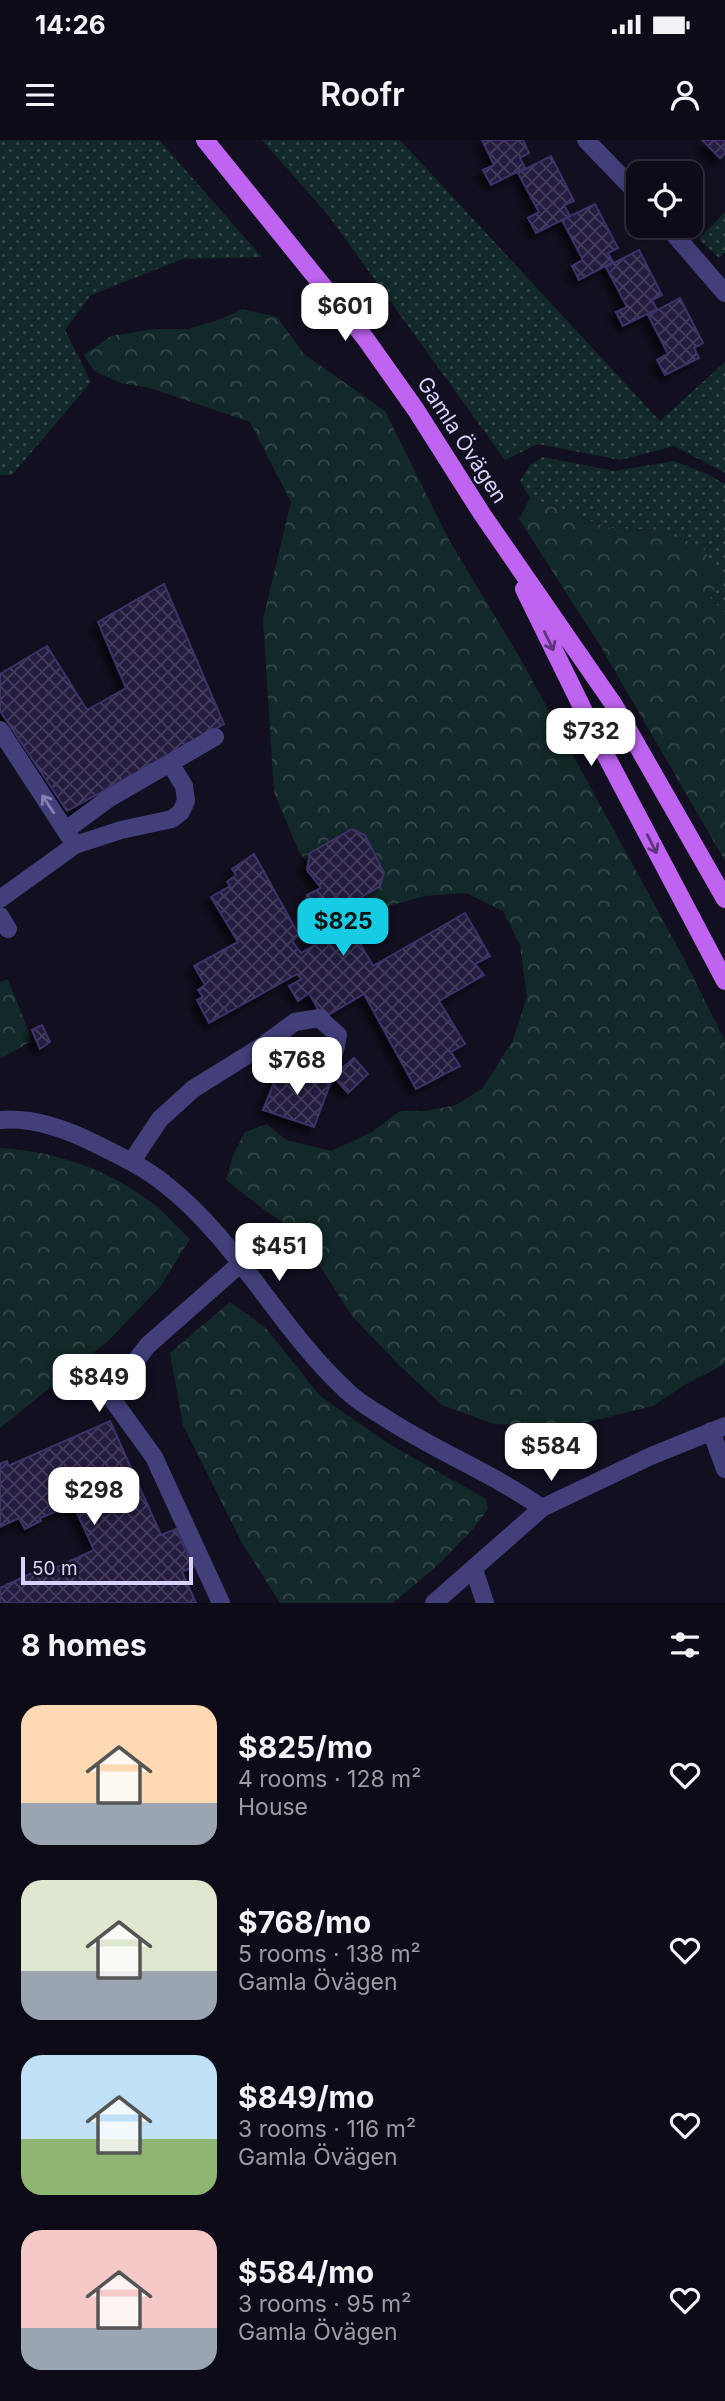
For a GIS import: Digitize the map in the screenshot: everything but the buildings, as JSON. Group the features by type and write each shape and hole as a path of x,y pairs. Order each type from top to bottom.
{"main road":[{"name":"Gamla Övägen","path":"205,140 365,338 416,410 482,514 614,705 725,898"},
{"name":"Gamla Övägen","path":"498,535 604,752 725,981"}],"street":[{"path":"586,140 626,182"},
{"path":"677,238 725,293"},
{"path":"0,730 70,838"},
{"path":"0,899 70,838 108,799 215,737"},
{"path":"70,838 172,819 181,812 186,800 184,786 170,763"},
{"path":"132,1161 160,1119 184,1097 262,1046"},
{"path":"0,1120 15,1119 75,1134 132,1161 165,1184 199,1215 291,1329 347,1392 426,1444 509,1485 542,1508"},
{"path":"221,1603 154,1457 109,1395 148,1345 240,1264"},
{"path":"434,1603 542,1508 651,1456 718,1428 725,1419"},
{"path":"718,1428 725,1469"},
{"path":"474,1569 485,1603"}],"green space":[{"path":"0,140 159,140 262,257 183,259 91,295 65,330 91,382 12,475 0,475"},
{"path":"262,140 400,140 660,421 725,362 725,473 674,446 620,460 538,444 505,460 328,215"},
{"path":"725,212 725,252 719,258 699,239 703,238"},
{"path":"242,309 277,317 304,354 385,411 449,540 520,658 682,955 725,1041 725,1364 686,1384 653,1406 587,1422 551,1427 494,1424 442,1405 352,1316 299,1233 226,1180 233,1155 245,1132 267,1124 286,1140 331,1151 372,1132 400,1111 426,1111 456,1105 483,1088 513,1040 527,997 520,945 503,911 466,893 425,896 377,909 341,905 299,852 274,792 263,619 291,502 250,422 150,388 121,383 94,371 84,355 111,336 154,329 188,329"},
{"path":"543,457 614,471 674,461 725,484 725,618 657,530 609,528 530,498 520,481 531,464"},
{"path":"530,498 609,528 657,530 702,546 722,579 709,596 725,613 725,861 601,647 519,519"},
{"path":"8,979 32,1041 0,1059 0,982"},
{"path":"0,1148 42,1153 101,1172 155,1205 190,1239 160,1287 108,1341 0,1428"},
{"path":"230,1302 266,1328 320,1396 389,1444 486,1499 488,1509 473,1529 438,1565 393,1603 280,1603 241,1541 183,1425 170,1353"}]}
